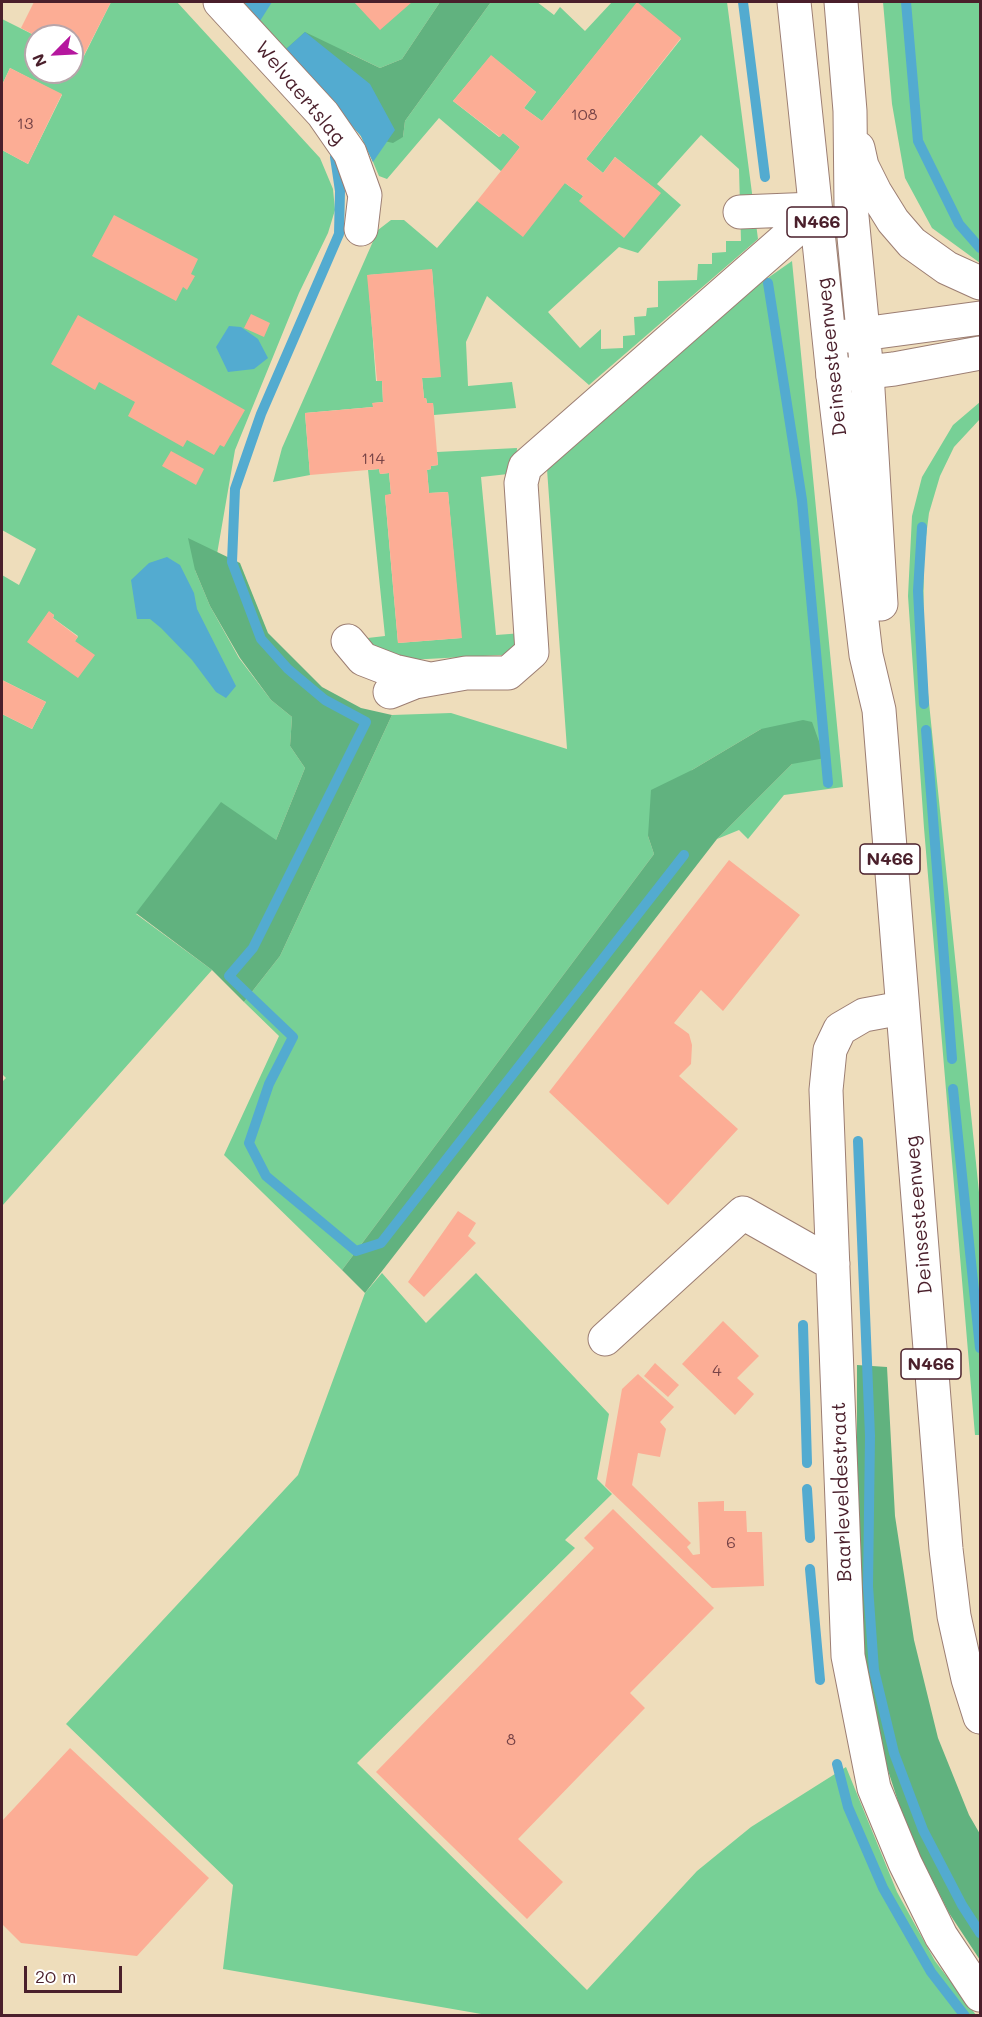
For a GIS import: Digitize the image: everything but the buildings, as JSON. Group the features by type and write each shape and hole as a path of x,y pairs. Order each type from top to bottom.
{"main road":[{"name":"Welvaertslag","path":"220,2 323,114 350,153 365,195 361,229"},
{"name":"Deinsesteenweg","path":"794,2 833,376 866,655 879,710 946,1549 954,1616 968,1679 981,1717"},
{"name":"Deinsesteenweg","path":"841,2 850,111 851,206 867,373 885,655 879,710"},
{"path":"850,111 862,166 893,221 912,243 947,268 981,283"},
{"path":"740,212 815,211"},
{"path":"390,692 430,680 466,673 508,673 532,652 521,483 525,467 815,211"},
{"path":"829,339 981,318"},
{"path":"833,376 867,373 981,353"},
{"path":"348,641 363,659 394,671 430,680"},
{"name":"Baarleveldestraat","path":"902,1008 864,1015 840,1029 830,1050 826,1090 848,1656 874,1788 905,1863 941,1936 981,1995"},
{"path":"605,1339 743,1213 833,1264"}],"green space":[{"path":"111,2 177,2 320,158 333,189 335,210 328,233 299,293 235,450 217,554 195,570 210,606 239,658 271,700 292,717 290,746 305,768 276,840 136,914 212,970 2,1206 2,1082 6,1078 2,1074 2,714 32,729 46,702 2,680 2,575 19,585 36,549 2,530 2,150 28,164 62,95 41,84 84,84 84,56","holes":["49,612 54,615 53,618 78,636 75,641 28,642"]},
{"path":"243,2 440,2 402,59 380,68 347,52 285,50"},
{"path":"440,2 491,2 405,121 403,137 393,143 380,140 373,162 361,136 285,50 305,32 380,68 402,59"},
{"path":"491,2 537,2 554,15 560,7 585,31 612,2 727,2 758,239 589,385 487,296 466,342 468,386 512,382 516,408 434,415 433,403 427,403 424,398 422,378 440,377 432,270 368,275 376,381 382,381 383,402 373,403 373,407 305,413 310,475 273,482 282,448 378,230 391,220 404,220 437,248 477,201 565,183 583,196 660,193 615,157 603,173 586,159 681,39 637,3 542,121 524,108 536,92 491,56 453,101 499,137 503,133 520,147 502,172 439,118 387,179 379,176 373,162 380,139 403,137 405,121","holes":["701,135 739,169 741,241 726,241 726,252 712,253 712,264 698,264 697,280 658,281 658,307 647,308 646,316 634,317 635,335 623,336 623,348 601,349 601,329 580,348 548,312 619,247 638,253 681,205 657,184"]},
{"path":"883,2 980,2 980,263 932,228 905,178 892,104"},
{"path":"2,19 24,30 24,75 10,68 2,85"},
{"path":"792,261 843,787 784,795 748,839 739,830 717,839 792,764 761,729 692,770 648,836 654,854 342,1270 224,1155 279,1036 244,1002 280,956 392,715 451,713 567,749 547,469 755,287"},
{"path":"980,402 980,419 954,447 940,476 929,513 924,552 923,644 980,1202 980,1435 975,1435 924,828 908,596 912,516 922,477 953,425"},
{"path":"517,448 516,465 508,474 481,477 496,635 523,633 516,648 502,655 389,661 359,639 385,636 368,470 379,469 380,474 389,473 391,494 385,496 398,643 461,638 448,492 429,493 427,470 431,469 431,466 438,465 437,452"},
{"path":"188,538 240,563 268,633 322,687 361,708 392,715 280,956 244,1002 212,970 136,913 221,802 276,840 305,768 290,746 292,717 271,700 240,658 210,606 195,570"},
{"path":"803,720 812,722 825,758 792,764 717,839 365,1293 342,1270 654,854 648,836 651,790 692,770 761,729"},
{"path":"382,1273 426,1323 476,1273 609,1414 597,1479 612,1494 565,1540 575,1548 357,1763 587,1990 697,1871 751,1827 846,1767 897,1892 935,1961 976,2015 487,2015 223,1969 233,1885 66,1724 298,1475 365,1293"},
{"path":"857,1365 887,1367 895,1516 914,1640 938,1738 969,1815 980,1834 980,1960 949,1913 908,1832 882,1752 863,1660 857,1515"}],"water":[{"path":"244,2 272,2 260,21"},
{"path":"305,32 370,84 395,130 373,162 361,136 285,50"},
{"path":"229,326 241,327 258,339 268,358 254,369 228,372 216,347"},
{"path":"167,557 180,565 194,593 197,609 236,686 226,698 216,692 192,660 161,628 150,619 137,619 131,580 149,563"}],"waterway":[{"path":"743,2 765,177"},
{"path":"906,2 918,141 959,224 980,248"},
{"path":"335,157 340,191 339,234 261,414 235,489 232,562 261,639 288,669 325,700 366,722 253,948 229,976 293,1037 269,1084 249,1143 266,1176 356,1251 381,1243 684,855"},
{"path":"768,283 802,500 828,783"},
{"path":"922,527 918,591 924,704"},
{"path":"926,730 952,1059"},
{"path":"953,1089 980,1348"},
{"path":"858,1141 870,1436 868,1586 874,1670 894,1753 923,1830 962,1905 980,1933"},
{"path":"803,1325 807,1463"},
{"path":"807,1489 810,1538"},
{"path":"810,1569 820,1680"},
{"path":"837,1764 848,1807 883,1888 931,1972 965,2016"}]}
